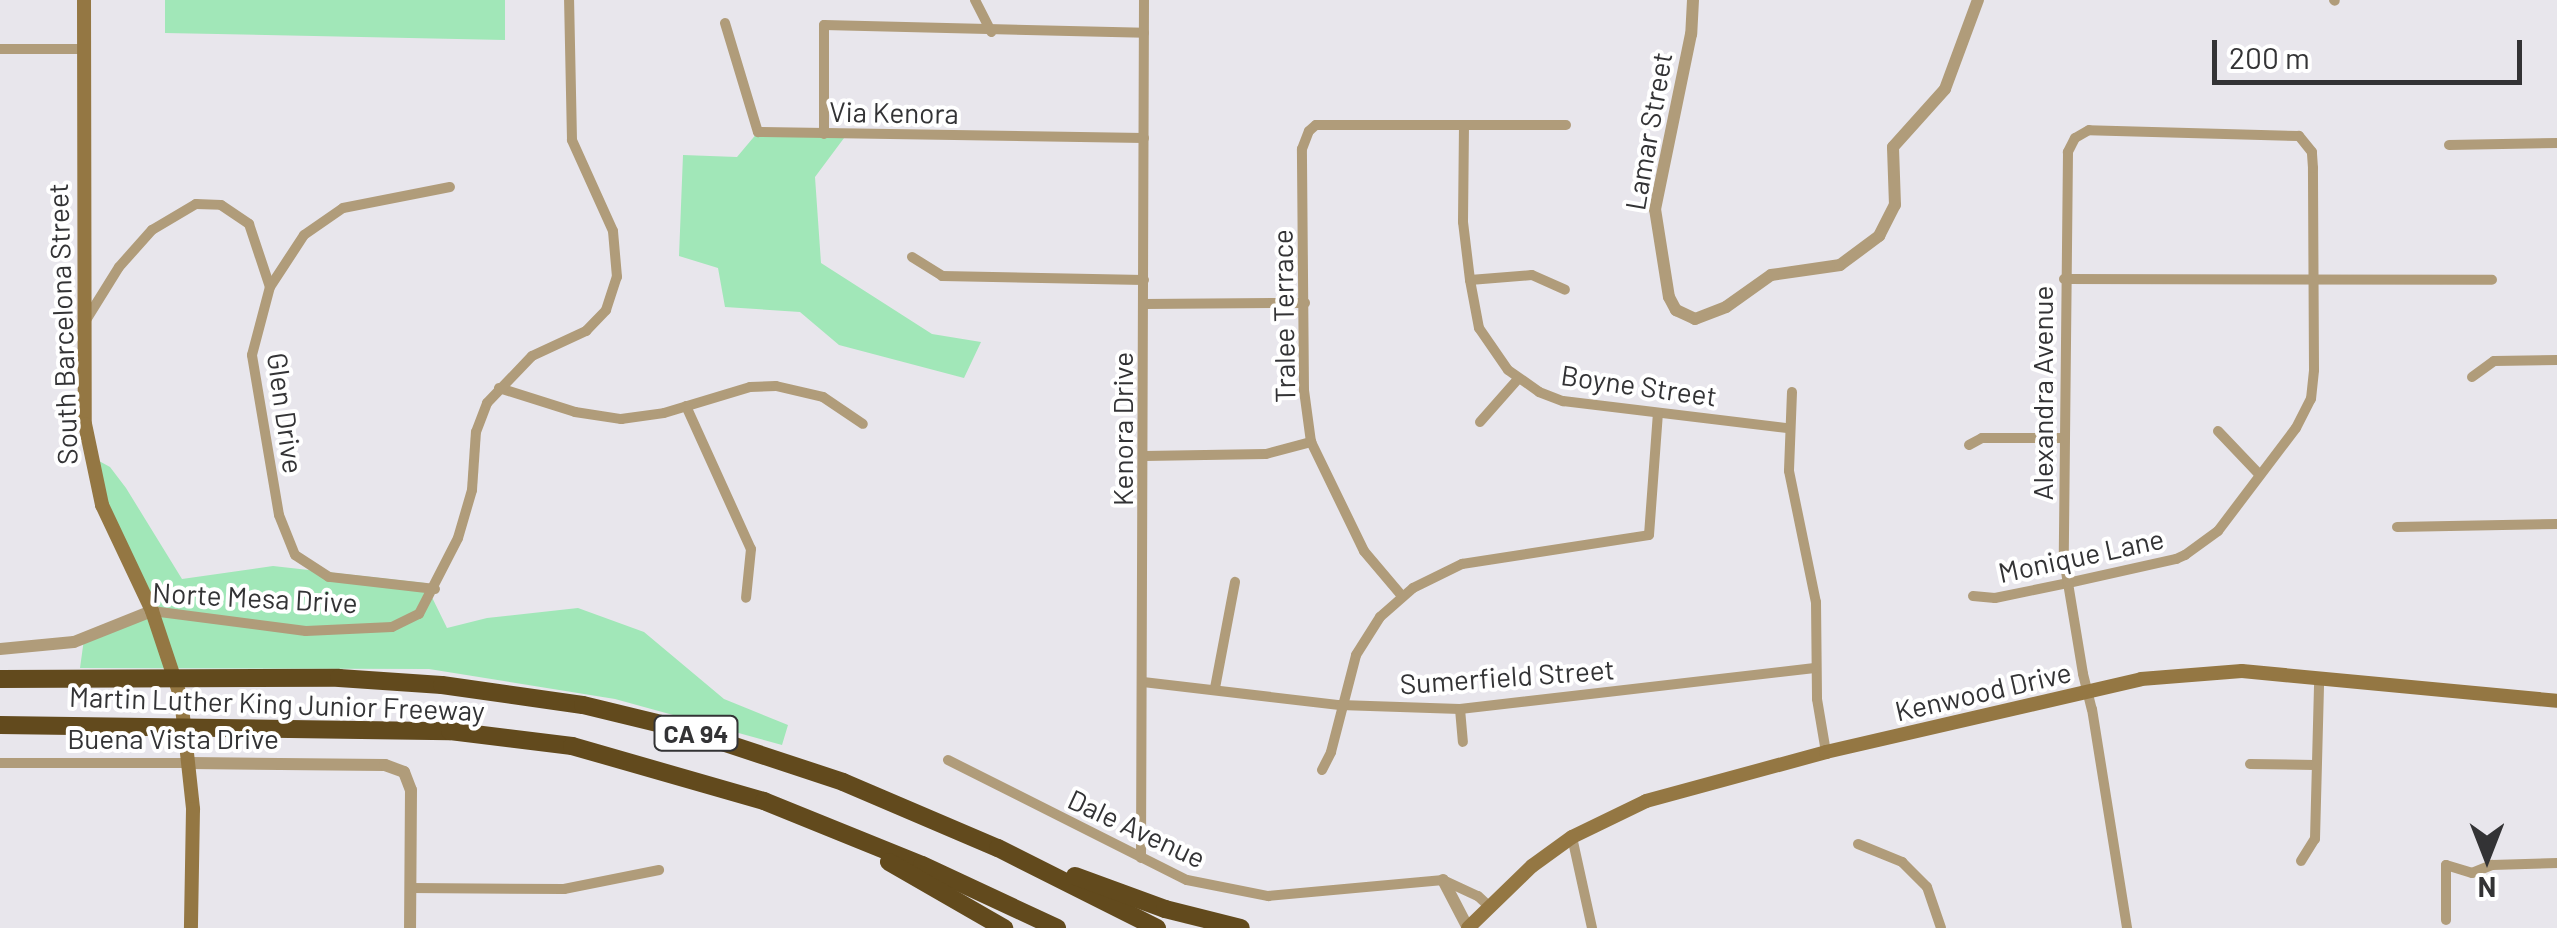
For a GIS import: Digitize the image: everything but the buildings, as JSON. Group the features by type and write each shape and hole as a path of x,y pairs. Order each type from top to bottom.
{"highway":[{"name":"Martin Luther King Junior Freeway","path":"0,679 339,678 425,684 583,706 686,730 793,764 998,848 1157,928"},
{"name":"Martin Luther King Junior Freeway","path":"0,724 450,731 572,746 686,776 828,826 1058,928"},
{"path":"828,826 1004,928"},
{"path":"998,848 1165,909 1241,928"}],"main road":[{"name":"South Barcelona Street","path":"84,0 85,424 93,477 152,611 181,698 190,763 191,928"},
{"name":"Kenwood Drive","path":"1468,928 1532,866 1572,837 1646,801 1826,752 2088,693 2195,672 2266,673 2557,701"}],"street":[{"path":"436,589 458,538 472,490 476,432 487,403 532,356 586,331 606,310 618,277 613,231 572,140 569,0"},
{"path":"975,0 991,32"},
{"name":"Kenora Drive","path":"1141,858 1144,0"},
{"name":"Lamar Street","path":"1693,0 1691,34 1655,209 1668,297 1676,310 1696,319 1726,307 1771,275 1840,265 1880,236 1895,206 1893,147 1945,89 1978,0"},
{"name":"Via Kenora","path":"725,22 758,132 1144,138"},
{"path":"824,134 824,25 1144,34"},
{"path":"0,48 84,49"},
{"path":"1464,125 1566,125"},
{"name":"Tralee Terrace","path":"1402,596 1364,550 1311,442 1304,390 1302,148 1309,131 1316,126 1464,125"},
{"name":"Boyne Street","path":"1464,125 1463,222 1470,280 1484,339 1518,379 1563,402 1787,428"},
{"name":"Alexandra Avenue","path":"2128,928 2064,559 2068,152 2075,138 2089,130 2290,133 2307,144 2313,168"},
{"path":"2449,145 2557,143"},
{"name":"Monique Lane","path":"1973,596 1995,598 2176,559 2225,523 2258,473 2296,428 2311,398 2313,168"},
{"name":"Glen Drive","path":"436,589 329,577 306,565 290,549 252,377 255,329 270,288 291,251 327,216 358,204 450,187"},
{"path":"82,326 119,267 152,230 196,204 222,206 249,224 270,288"},
{"path":"912,257 942,276 1144,280"},
{"path":"1470,280 1532,275 1565,290"},
{"path":"2064,279 2314,283 2492,280"},
{"path":"1144,304 1305,303"},
{"path":"2472,377 2494,361 2557,360"},
{"path":"1480,422 1518,379"},
{"path":"499,388 575,412 622,418 686,406 750,387 789,387 823,397 863,424"},
{"path":"1792,392 1787,428 1792,504 1816,602 1815,668 1826,752"},
{"path":"686,406 750,550 746,598"},
{"path":"1322,770 1331,752 1340,706 1363,642 1402,596 1462,564 1649,535 1658,412"},
{"path":"2218,432 2258,473"},
{"path":"1970,445 1982,438 2064,438"},
{"path":"1144,456 1266,454 1311,442"},
{"path":"2397,527 2557,524"},
{"path":"1215,688 1235,582"},
{"name":"Norte Mesa Drive","path":"0,649 74,642 152,611 306,630 386,628 414,618 436,589"},
{"name":"Sumerfield Street","path":"1143,682 1340,706 1460,709 1815,668"},
{"path":"2301,861 2315,839 2319,681"},
{"path":"1460,709 1463,742"},
{"name":"Dale Avenue","path":"948,760 1188,880 1268,896 1442,880"},
{"name":"Buena Vista Drive","path":"0,763 386,765 404,772 411,790 411,888"},
{"path":"2250,764 2314,765"},
{"path":"1572,837 1592,928"},
{"path":"1858,844 1902,862 1928,887 1941,928"},
{"path":"2446,920 2446,865 2472,873 2492,866 2557,863"},
{"path":"410,928 411,888 564,889 660,870"},
{"path":"1442,880 1478,896 1490,907"},
{"path":"1442,880 1468,928"}],"green space":[{"path":"165,0 505,0 505,40 165,33"},
{"path":"758,132 847,134 815,177 821,263 932,334 981,342 964,378 839,345 800,312 725,307 718,268 679,256 683,155 737,157"},
{"path":"90,456 110,467 126,488 182,579 273,566 425,583 447,628 487,618 578,608 644,632 724,699 788,725 782,745 615,699 429,669 80,668 84,639 151,611"}]}
